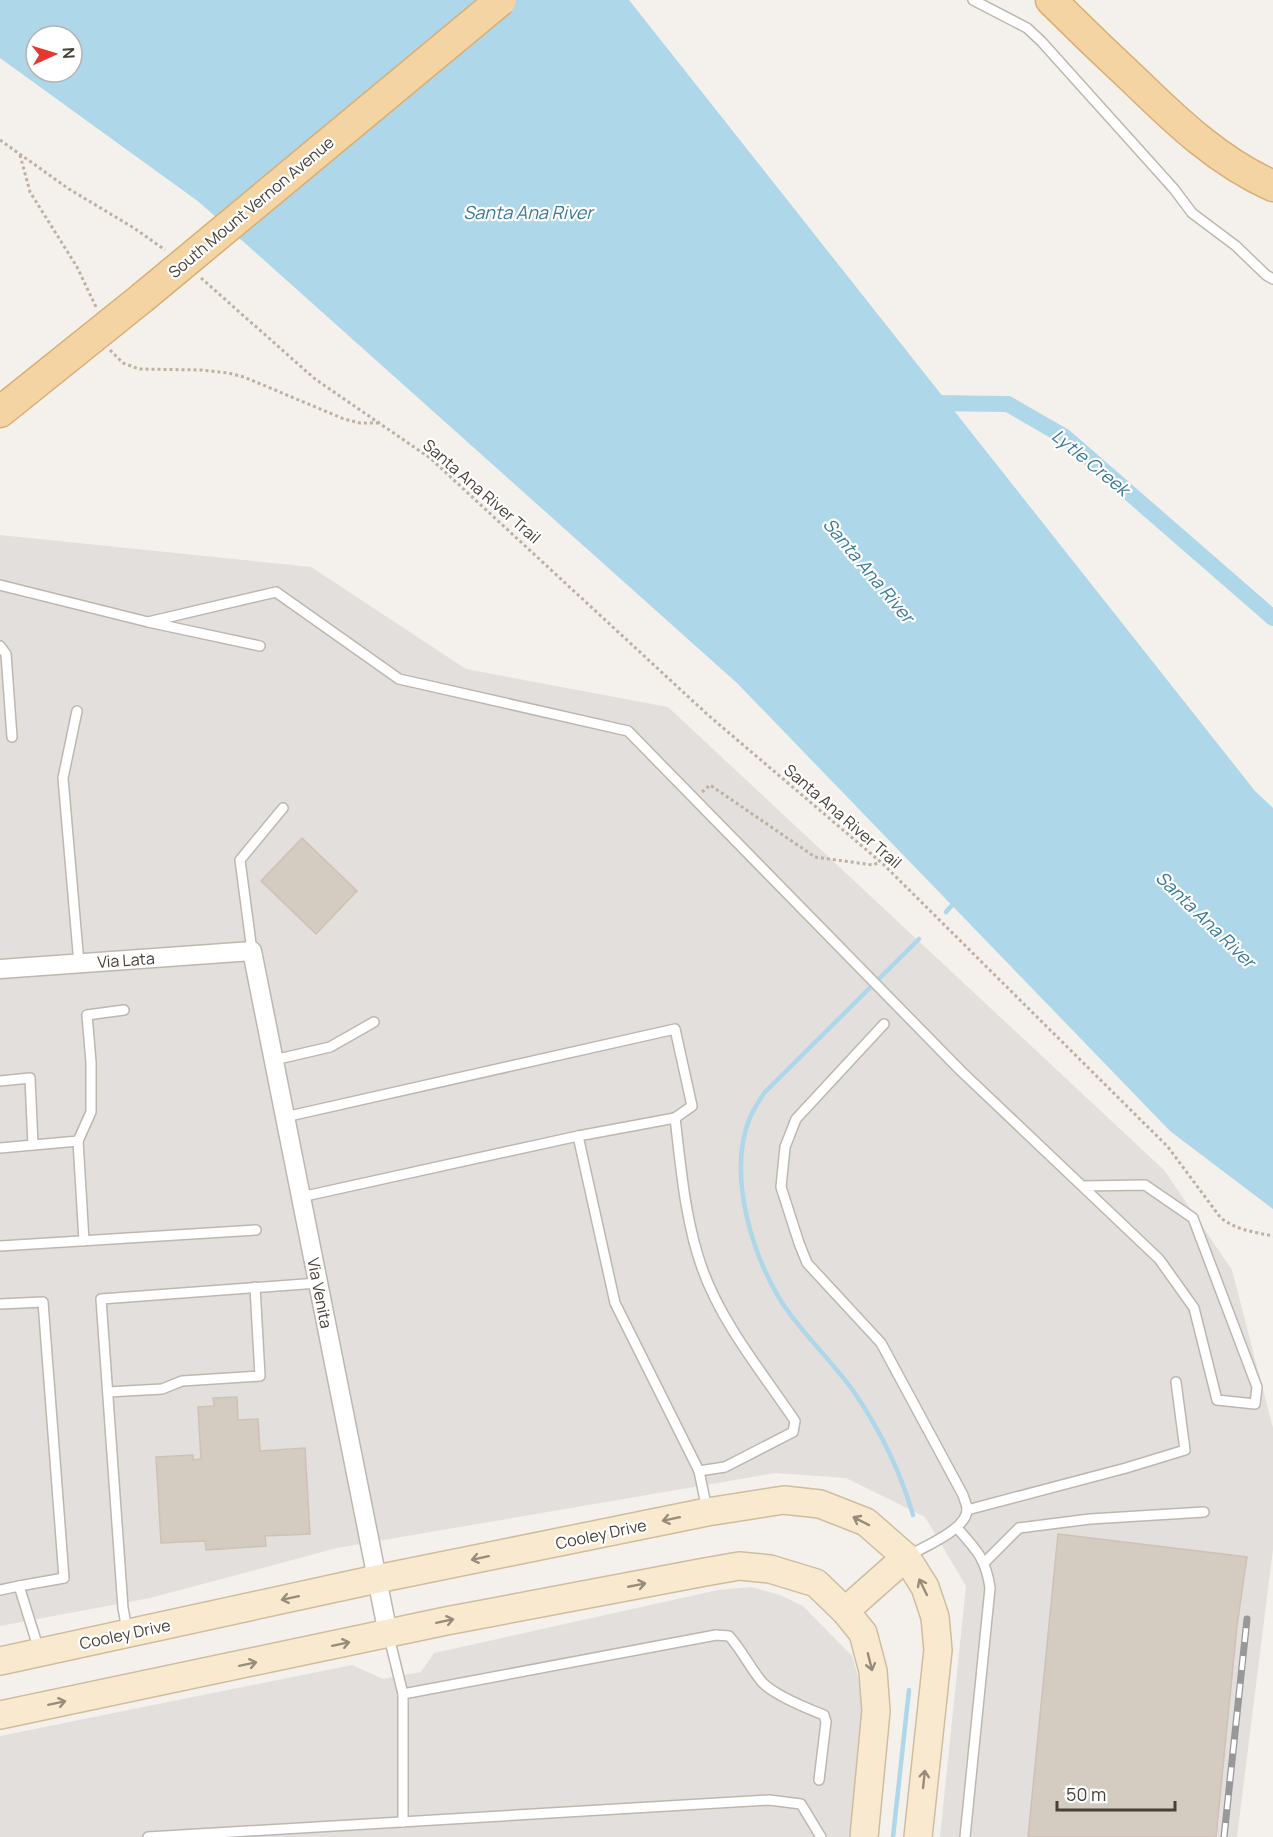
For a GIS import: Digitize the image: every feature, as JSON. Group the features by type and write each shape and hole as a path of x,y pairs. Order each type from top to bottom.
{"main road":[{"name":"South Mount Vernon Avenue","path":"0,412 142,298 501,0"},
{"path":"1051,0 1163,108 1210,149 1256,179 1273,186"}],"street":[{"name":"Via Lata","path":"0,969 252,951"},
{"name":"Via Venita","path":"252,951 388,1634"},
{"name":"Cooley Drive","path":"0,1661 377,1579 707,1512 784,1500 820,1504 866,1522 906,1557 925,1587 935,1617 938,1650 918,1837"},
{"path":"845,1611 906,1557"},
{"path":"0,1715 446,1621 739,1566 770,1569 816,1583 845,1611 863,1633 873,1671 876,1711 864,1837"}],"lane":[{"path":"973,0 1002,14 1034,35 1174,189 1192,213 1236,246 1273,279"},
{"path":"0,585 148,622 260,646"},
{"path":"148,622 276,592 399,679 628,731 961,1071 1082,1186 1159,1259 1194,1308 1217,1400 1255,1404 1257,1387 1192,1218 1145,1185 1082,1186"},
{"path":"0,646 6,654 12,737"},
{"path":"77,711 63,778 79,963"},
{"path":"252,951 240,860 283,808"},
{"path":"84,1241 78,1141 91,1112 91,1062 87,1016 124,1010"},
{"path":"274,1060 330,1047 374,1022"},
{"path":"884,1024 796,1119 785,1147 781,1187 807,1263 881,1343 963,1495 968,1510 964,1520 957,1528 906,1557"},
{"path":"285,1117 675,1029 692,1106 675,1118 578,1136 301,1197"},
{"path":"0,1082 30,1078 33,1145"},
{"path":"675,1118 686,1206 702,1267 725,1318 795,1421 793,1432 725,1467 699,1471"},
{"path":"578,1136 615,1304 699,1471 707,1512"},
{"path":"0,1148 78,1141"},
{"path":"0,1246 256,1230"},
{"path":"128,1633 123,1608 101,1299 318,1282"},
{"path":"108,1392 162,1389 182,1381 260,1376 255,1287"},
{"path":"0,1304 42,1302 64,1578 0,1590"},
{"path":"968,1510 1185,1450 1176,1382"},
{"path":"985,1562 1019,1528 1089,1519 1204,1512"},
{"path":"957,1528 978,1550 985,1562 990,1588 965,1837"},
{"path":"20,1586 39,1652"},
{"path":"388,1634 403,1694 403,1822"},
{"path":"403,1694 716,1635 729,1636 763,1683 798,1705 824,1715 826,1722 819,1780"},
{"path":"148,1837 769,1800 801,1804 821,1837"}],"path":[{"path":"0,140 69,189 134,228 172,255"},
{"path":"20,155 30,192 93,297 107,348 123,363 139,369 228,372 344,419 360,423 380,423"},
{"name":"Santa Ana River Trail","path":"199,277 315,378 430,458 708,715 880,862 1168,1147 1220,1217 1230,1226 1273,1236"},
{"path":"697,796 710,785 814,857 873,865 880,862"}],"shaded area":[{"path":"0,535 311,567 466,669 668,707 1164,1170 1232,1270 1273,1428 1273,1549 1237,1837 940,1837 966,1586 925,1517 846,1478 775,1473 337,1548 150,1598 0,1626"},
{"path":"751,1587 780,1595 803,1606 852,1656 864,1697 852,1837 0,1837 0,1736 352,1665 383,1679 421,1672 434,1653 718,1590"}],"water":[{"name":"Santa Ana River","path":"0,0 629,0 1255,791 1273,808 1273,1209 1170,1131 737,683 199,202 36,84 84,84 84,24 24,24 24,75 0,58"}],"building":[{"path":"302,838 357,891 316,934 261,881"},
{"path":"237,1397 238,1420 258,1419 260,1451 305,1448 310,1534 265,1536 266,1546 206,1550 205,1541 161,1543 156,1457 193,1455 193,1460 201,1459 198,1407 214,1406 213,1398"},
{"path":"1058,1534 1247,1557 1237,1626 1216,1837 1028,1837"}],"waterway":[{"name":"Lytle Creek","path":"928,403 1008,404 1065,437 1273,618"},
{"path":"946,912 954,903"},
{"path":"913,1515 895,1466 872,1421 847,1382 790,1314 765,1271 747,1219 742,1191 741,1164 744,1139 751,1115 765,1092 919,939"},
{"path":"893,1837 909,1690"}],"railway":[{"path":"1224,1837 1247,1619"}]}
